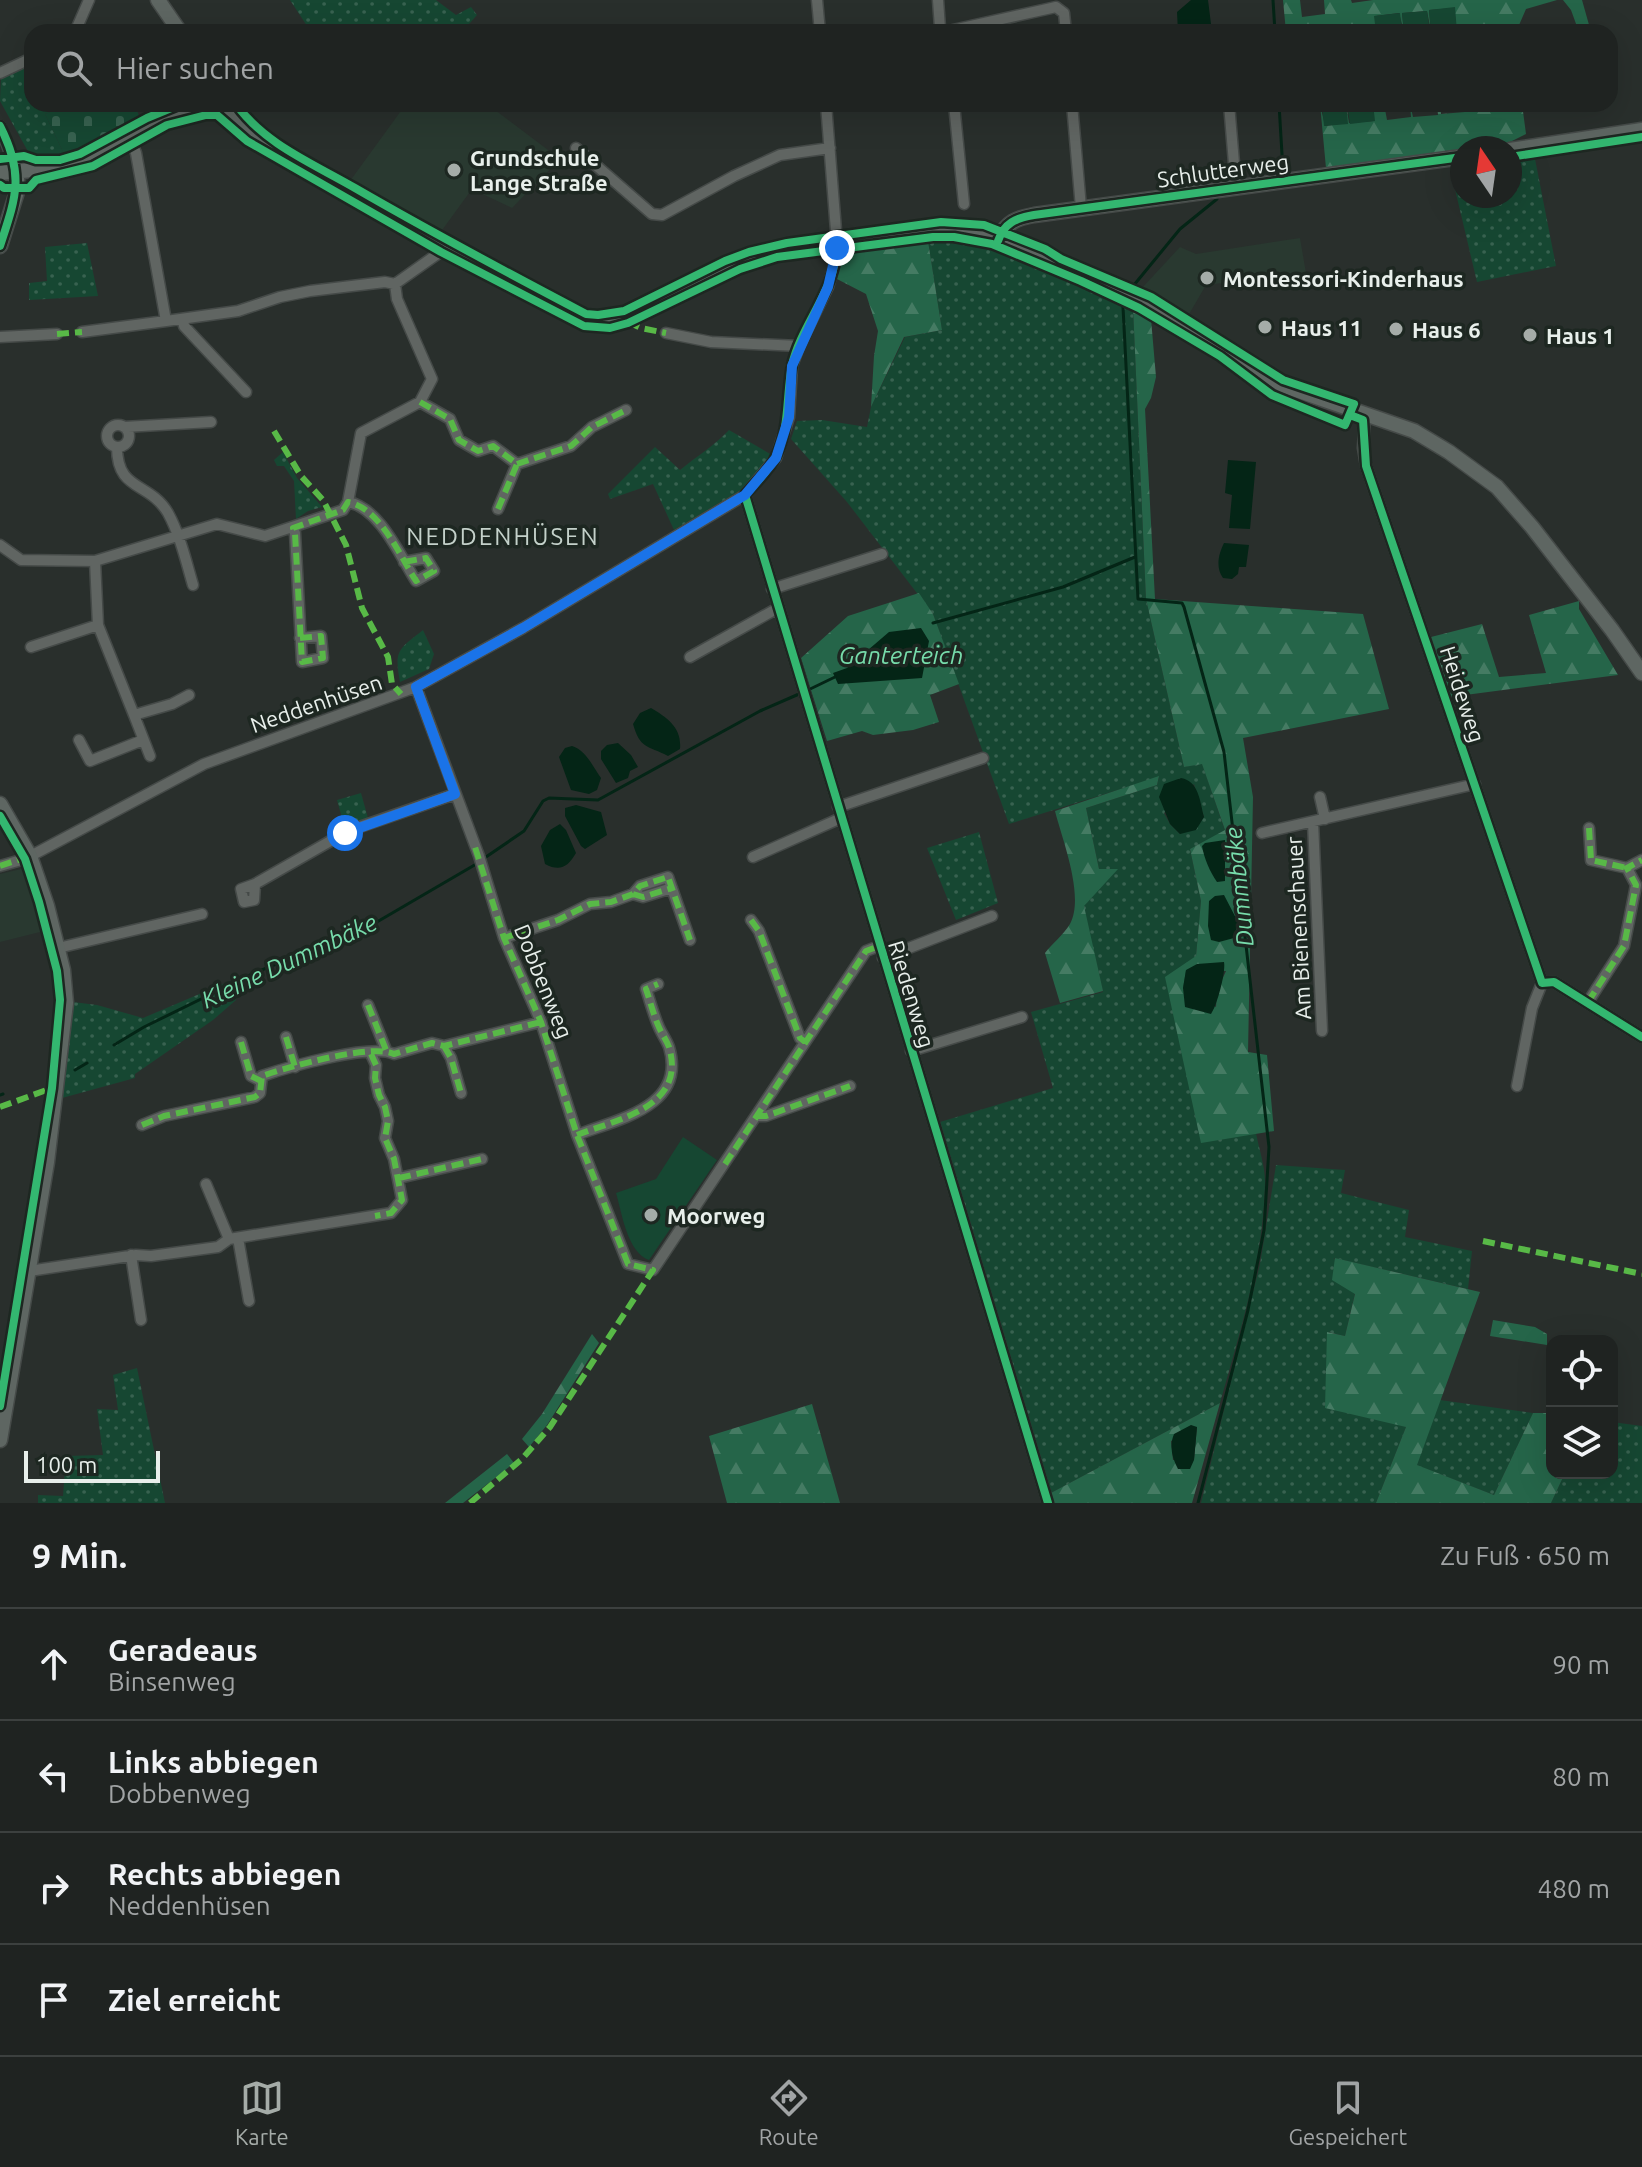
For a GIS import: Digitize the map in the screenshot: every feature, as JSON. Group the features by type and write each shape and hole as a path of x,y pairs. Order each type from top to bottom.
{"street":[{"path":"78,24 89,0"},
{"path":"158,0 174,24"},
{"path":"817,0 819,24"},
{"path":"938,0 940,24"},
{"path":"981,24 1056,7 1064,13 1065,24"},
{"path":"0,73 24,62"},
{"path":"0,173 64,167 83,161 129,136 190,112"},
{"path":"232,112 267,143 446,248 566,312 590,321 608,322 627,318 734,265 781,251 950,230 999,239 1142,301 1284,386 1414,431 1449,452 1497,487 1559,562 1642,673"},
{"name":"Neddenhüsen","path":"0,866 30,856 204,764 416,687 523,628 745,495 776,458 789,417 792,366 828,287 837,243 827,112"},
{"path":"955,112 964,204"},
{"path":"1073,112 1081,208"},
{"path":"1230,112 1236,187"},
{"path":"0,126 17,172 17,192 0,246"},
{"path":"1522,148 1642,130"},
{"path":"129,136 136,153 166,321"},
{"path":"576,148 652,214 662,215 780,155 830,148"},
{"name":"Schlutterweg","path":"999,239 1014,219 1450,159"},
{"path":"82,332 238,311 310,291 385,282 395,284 446,248"},
{"path":"0,545 21,560 95,561 217,524 265,536 343,510 348,502 361,433 420,402 432,379 397,299 395,284"},
{"path":"183,320 184,326 246,392"},
{"path":"666,333 711,342 799,346"},
{"path":"0,337 57,334"},
{"path":"420,402 450,419 459,440 478,451 493,446 517,464"},
{"path":"498,509 517,464 571,446 592,427 626,410"},
{"name":"Heideweg","path":"1365,414 1363,448 1366,466 1542,983"},
{"path":"124,427 128,433 124,446 117,447 108,442 107,434 113,426 211,422"},
{"path":"117,447 119,469 125,477 161,503 177,534 193,585"},
{"name":"Riedenweg","path":"745,495 1048,1503"},
{"path":"348,502 358,504 378,522 404,562"},
{"path":"293,528 300,638"},
{"path":"772,589 882,554"},
{"path":"95,561 98,625 150,756"},
{"path":"690,657 778,608"},
{"path":"31,647 98,625"},
{"name":"Dobbenweg","path":"416,687 479,856 504,938 541,1022 577,1135 628,1264 653,1270 756,1116"},
{"path":"134,715 172,704 189,695"},
{"path":"79,740 90,761 143,740"},
{"path":"753,857 840,813 983,758"},
{"path":"1262,833 1475,784"},
{"path":"255,884 348,831 455,794"},
{"path":"1320,797 1325,819"},
{"path":"0,804 30,856 58,948 66,1003 29,1271 0,1440"},
{"name":"Am Bienenschauer","path":"1313,822 1322,1031"},
{"path":"1589,828 1591,860 1627,868 1642,860"},
{"path":"1588,1002 1624,946 1639,884 1627,868"},
{"path":"504,938 558,920 590,904 611,902 633,894 640,886 668,877 690,940"},
{"path":"58,948 202,914"},
{"path":"883,958 992,916"},
{"path":"751,920 759,931 800,1038 805,1042"},
{"path":"756,1116 866,951 879,946"},
{"path":"1517,1086 1532,1008 1542,983 1554,982 1642,1037"},
{"path":"577,1135 651,1106 667,1088 672,1068 670,1050 659,1029 646,989 658,984"},
{"path":"368,1005 386,1050"},
{"path":"911,1051 1022,1017"},
{"path":"142,1125 164,1116 255,1097 260,1093 262,1076 295,1067 358,1051 371,1054 386,1050 394,1054 432,1043 444,1046 541,1022"},
{"path":"286,1037 295,1067"},
{"path":"241,1042 251,1076 261,1081"},
{"path":"444,1046 451,1058 461,1093"},
{"path":"29,1271 131,1255 151,1256 218,1247 234,1239 391,1213 402,1200 394,1159 385,1138 388,1121 371,1054"},
{"path":"756,1116 766,1116 850,1086"},
{"path":"399,1178 482,1159"},
{"path":"206,1184 234,1239 249,1301"},
{"path":"131,1255 141,1320"}],"shaded area":[{"name":"Grundschule Lange Straße","path":"400,112 498,112 560,159 512,208 472,189 440,233 350,181"},
{"name":"Montessori-Kinderhaus","path":"1300,238 1306,273 1206,285 1188,316 1142,288 1180,247 1196,254"},
{"path":"21,869 26,872 44,931 0,942 0,874"}],"green space":[{"path":"290,0 436,0 456,15 471,7 477,15 469,24 306,24"},
{"path":"1283,0 1300,0 1302,17 1325,14 1324,0 1351,0 1352,3 1373,0 1557,0 1526,9 1519,24 1456,24 1454,8 1429,10 1430,24 1427,11 1402,13 1403,24 1399,13 1375,16 1376,24 1285,24"},
{"path":"1563,0 1582,0 1589,24 1576,24"},
{"path":"1455,7 1456,24 1430,24 1429,10"},
{"path":"1427,11 1429,24 1403,24 1402,13"},
{"path":"1400,13 1401,24 1375,24 1374,16"},
{"path":"24,67 24,112 50,112 45,114 65,156 30,155 0,101 1,78"},
{"path":"138,112 140,119 92,147 65,156 45,114"},
{"path":"1321,112 1325,126 1347,123 1346,112 1349,123 1374,121 1373,112 1386,112 1387,120 1411,117 1411,112 1413,117 1438,115 1438,112 1523,112 1526,134 1450,136 1450,152 1326,168"},
{"path":"1323,112 1347,112 1348,124 1324,126"},
{"path":"1348,112 1374,112 1375,121 1350,124"},
{"path":"1535,159 1556,266 1477,282 1459,208 1522,208 1522,161"},
{"path":"928,241 984,246 1133,307 1146,599 1184,767 1202,763 1225,831 1190,849 1201,901 1196,956 1201,1142 1256,1133 1265,1176 1256,1266 1220,1403 1049,1494 940,1122 1053,1088 1031,1012 1103,992 1083,906 1117,869 1099,869 1086,808 1157,785 1159,777 1009,824 933,614 847,502 791,439 797,421 822,420 867,427 871,407 905,337 942,330","holes":["1194,784 1204,817 1180,834 1164,813"]},
{"path":"928,241 942,330 904,337 871,407 878,331 866,294 837,279 843,252"},
{"path":"87,243 98,296 29,300 29,283 47,281 45,247"},
{"path":"1133,307 1151,319 1156,377 1145,409 1155,599 1363,614 1389,709 1243,738 1253,797 1248,1052 1267,1055 1274,1131 1201,1143 1165,977 1196,956 1201,901 1190,849 1225,830 1202,764 1184,767 1146,599","holes":["1186,970 1226,971 1217,991 1216,1007 1183,988"]},
{"path":"729,430 772,455 741,490 674,530 653,484 610,499 608,494 655,447 680,470"},
{"path":"283,452 297,478 322,507 296,519 294,481 284,466 277,466 274,460"},
{"path":"919,593 933,614 959,684 930,695 939,722 913,730 873,735 862,731 827,741 801,658 848,616"},
{"path":"1579,601 1579,609 1618,675 1450,697 1431,637 1482,624 1499,677 1546,673 1529,615"},
{"path":"423,630 434,654 429,669 400,682 400,652"},
{"path":"1159,776 1157,785 1086,808 1099,869 1118,869 1084,906 1103,991 1060,1003 1045,953 1070,924 1075,898 1071,868 1055,811"},
{"path":"361,793 368,818 344,825 337,800"},
{"path":"979,832 998,903 956,920 927,848"},
{"path":"230,981 236,1000 213,1020 135,1074 135,1078 62,1098 73,1002 97,1005 143,1018"},
{"name":"Moorweg","path":"683,1137 717,1160 649,1260 630,1241 616,1193 656,1179"},
{"path":"1276,1165 1345,1170 1341,1193 1409,1210 1405,1237 1472,1251 1468,1289 1334,1258 1355,1293 1345,1336 1328,1332 1406,1427 1376,1503 1201,1503 1260,1264"},
{"path":"1335,1258 1480,1292 1417,1465 1494,1495 1533,1413 1546,1413 1546,1479 1562,1479 1551,1503 1376,1503 1406,1427 1325,1408 1327,1332 1345,1336 1355,1294 1332,1280"},
{"path":"1493,1320 1535,1327 1547,1334 1546,1345 1490,1336"},
{"path":"592,1334 599,1343 547,1425 529,1447 522,1439 542,1414"},
{"path":"137,1368 165,1503 38,1503 38,1495 63,1496 66,1456 103,1455 97,1409 118,1410 113,1375"},
{"path":"1440,1400 1533,1413 1494,1495 1416,1465"},
{"path":"1220,1403 1192,1503 1052,1503 1049,1494","holes":["1197,1427 1194,1460 1173,1460 1171,1441"]},
{"path":"812,1404 840,1503 727,1503 709,1436"},
{"path":"1618,1423 1642,1426 1642,1503 1551,1503 1562,1479 1618,1479"},
{"path":"507,1454 514,1463 463,1503 445,1503"}],"water":[{"path":"1191,0 1208,0 1211,24 1178,24 1177,12"},
{"path":"1228,460 1256,462 1250,529 1229,528 1232,495 1225,493"},
{"path":"1224,543 1249,545 1246,567 1239,567 1238,574 1232,579 1223,578 1218,565"},
{"name":"Ganterteich","path":"921,628 929,641 922,678 838,684 833,673 847,668 889,632"},
{"path":"651,708 668,720 679,735 680,749 668,756 645,745 638,738 633,724 640,713"},
{"path":"618,743 638,767 630,771 628,778 616,783 601,759 601,751 607,745"},
{"path":"572,746 585,755 601,778 597,790 589,794 571,790 559,757 565,748"},
{"path":"1181,778 1195,788 1204,817 1196,830 1180,834 1170,824 1159,797 1164,784"},
{"path":"576,805 601,812 607,835 585,849 565,816 565,808"},
{"path":"560,824 576,853 567,865 555,868 545,864 541,846 550,830"},
{"path":"1225,840 1225,881 1217,882 1202,846"},
{"path":"1224,895 1238,922 1234,938 1219,942 1211,940 1209,901 1215,896"},
{"path":"1224,962 1220,989 1211,1014 1185,1007 1183,988 1186,970 1197,964"},
{"path":"1191,1425 1197,1427 1194,1460 1190,1469 1178,1469 1172,1452 1172,1438"}],"waterway":[{"name":"Dummbäke","path":"1273,0 1274,24"},
{"name":"Dummbäke","path":"1279,112 1283,171"},
{"name":"Dummbäke","path":"1134,285 1180,229 1217,199"},
{"name":"Dummbäke","path":"1123,307 1138,599 1182,603 1224,752 1269,1147 1264,1230 1248,1310 1198,1503"},
{"name":"Kleine Dummbäke","path":"933,623 1063,587 1135,557"},
{"name":"Kleine Dummbäke","path":"806,691 835,677"},
{"name":"Kleine Dummbäke","path":"483,859 524,831 543,801 549,798 598,800 760,711 799,694"},
{"name":"Kleine Dummbäke","path":"114,1045 252,974 370,926 478,863"},
{"path":"75,1070 87,1063"}],"marked path":[{"path":"628,322 666,333"},
{"path":"57,334 82,332"},
{"path":"420,402 450,419 459,440 478,451 493,446 517,464 498,509"},
{"path":"517,464 571,446 592,427 626,410"},
{"path":"274,431 301,476 323,500 346,545 362,608 388,657 392,684 401,694"},
{"path":"300,638 321,636 323,658 302,662 295,533 293,528 343,510 348,502 370,513 379,523 416,581 434,571 426,558 404,562"},
{"path":"1589,828 1591,860 1627,868"},
{"path":"470,1503 522,1459 550,1427 653,1270 628,1264 577,1135 541,1022 504,938 474,844"},
{"path":"0,866 30,856"},
{"path":"1588,1002 1624,946 1636,885 1627,868 1642,860"},
{"path":"504,938 558,920 590,904 611,902 633,894 640,886 668,877 690,940"},
{"path":"633,894 643,897 672,888"},
{"path":"751,920 759,931 800,1038 805,1042"},
{"path":"725,1164 866,951 879,946"},
{"path":"577,1135 645,1108 659,1097 668,1084 672,1067 669,1047 646,989 658,984"},
{"path":"368,1005 386,1050"},
{"path":"142,1125 164,1116 255,1097 260,1093 262,1076 309,1062 368,1052 394,1054 432,1043 444,1046 541,1022"},
{"path":"286,1037 295,1067"},
{"path":"241,1042 251,1076 261,1081"},
{"path":"444,1046 451,1058 461,1093"},
{"path":"371,1054 388,1121 385,1138 394,1159 402,1200 391,1213 375,1216"},
{"path":"756,1116 766,1116 850,1086"},
{"path":"0,1107 52,1088"},
{"path":"399,1178 482,1159"},
{"path":"1483,1241 1642,1274"}],"cycle path":[{"path":"0,159 24,156 36,160 60,160 80,154 162,112"},
{"path":"0,185 4,188 29,188 36,180 93,166 167,125 217,115 247,141 441,252 584,326 610,328 628,323 740,269 777,257 954,237 992,244 1139,308 1220,356 1272,395 1345,425 1354,404 1283,380 1151,297 984,225 941,222 787,243 725,261 624,311 586,314 291,152 261,131 242,112"},
{"path":"0,126 8,143 15,173 14,199 0,246"},
{"path":"1522,155 1642,137"},
{"path":"998,241 1012,222 1034,215 1450,159"},
{"path":"836,238 833,271 792,365 786,423 780,445 770,466 745,495 1048,1503"},
{"path":"1350,415 1363,420 1366,466 1542,983 1554,982 1642,1037"},
{"path":"0,816 25,859 57,971 60,1000 52,1088 0,1406"}],"place":[{"name":"Grundschule Lange Straße","path":"454,170"},
{"name":"Montessori-Kinderhaus","path":"1207,278"},
{"name":"Haus 11","path":"1265,327"},
{"name":"Haus 6","path":"1396,329"},
{"name":"Haus 1","path":"1530,335"},
{"name":"Moorweg","path":"651,1215"}],"district":[{"name":"NEDDENHÜSEN","path":"503,536"}],"route":[{"path":"345,833 455,794 416,687 523,628 745,495 776,458 789,417 792,366 828,287 837,248"}]}
